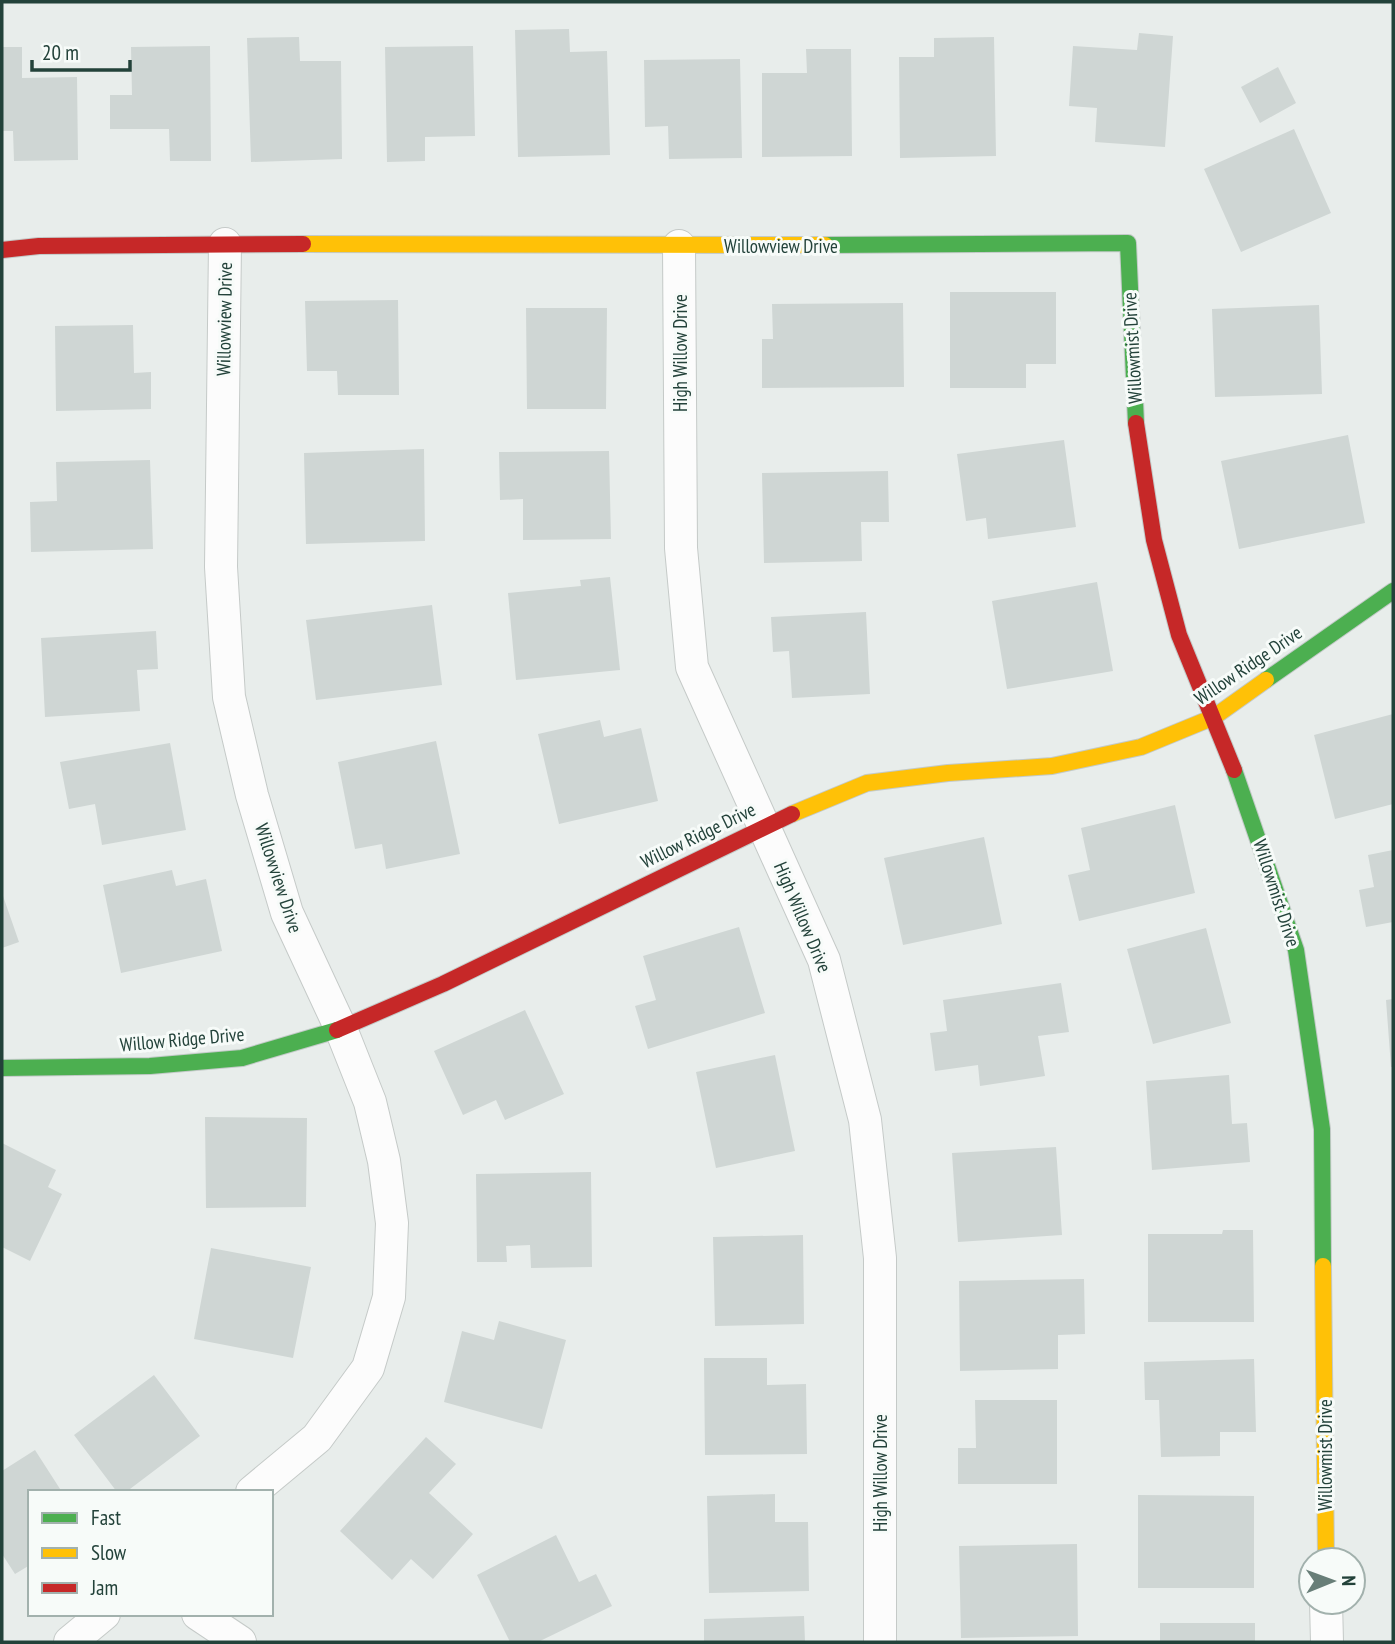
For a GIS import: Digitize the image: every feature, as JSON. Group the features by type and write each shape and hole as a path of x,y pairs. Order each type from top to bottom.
{"street":[{"name":"Willowview Drive","path":"2,250 39,246 225,244 679,246 1128,243"},
{"name":"Willowmist Drive","path":"1128,243 1136,425 1154,540 1179,635 1259,835 1296,950 1322,1129 1326,1546"},
{"name":"Willowview Drive","path":"225,244 221,568 229,697 252,795 287,913 341,1029 370,1102 384,1161 393,1223 389,1297 368,1368 317,1438 255,1490"},
{"name":"High Willow Drive","path":"679,246 681,548 692,667 824,960 865,1120 880,1258 880,1642"},
{"name":"Willow Ridge Drive","path":"2,1068 150,1066 242,1058 341,1029 443,984 764,825 867,783 948,773 1052,766 1141,747 1214,717 1393,591"},
{"path":"70,1642 102,1616"},
{"path":"201,1616 240,1642"},
{"path":"1326,1616 1326,1642"}],"building":[{"path":"569,29 570,52 607,51 610,155 518,157 515,30"},
{"path":"1139,33 1173,36 1165,147 1095,142 1097,108 1069,106 1073,46 1137,50"},
{"path":"299,37 300,61 341,61 342,159 251,162 247,38"},
{"path":"994,37 996,156 900,158 899,57 934,57 934,38"},
{"path":"210,46 211,161 170,161 169,129 110,129 110,95 132,95 131,47"},
{"path":"473,46 475,136 425,137 425,161 387,162 385,47"},
{"path":"2,47 22,47 22,78 77,77 78,160 14,161 13,131 2,131"},
{"path":"806,49 851,49 852,156 762,157 762,73 807,73"},
{"path":"740,59 742,158 669,159 668,126 645,127 644,60"},
{"path":"1278,67 1296,103 1260,123 1241,87"},
{"path":"1294,129 1331,213 1241,252 1204,169"},
{"path":"950,292 1056,292 1056,364 1026,364 1026,388 950,388"},
{"path":"398,300 399,395 338,395 337,371 307,371 305,301"},
{"path":"903,303 904,387 762,388 762,339 773,339 772,304"},
{"path":"1319,305 1322,394 1215,397 1212,309"},
{"path":"526,308 607,308 606,409 527,409"},
{"path":"133,325 134,373 151,372 151,409 56,411 55,326"},
{"path":"1348,435 1365,523 1239,549 1221,461"},
{"path":"1064,440 1076,527 988,539 986,518 966,521 957,454"},
{"path":"424,449 425,541 306,544 304,453"},
{"path":"609,451 611,539 523,540 523,499 500,500 499,452"},
{"path":"150,460 153,549 31,552 30,502 57,501 56,462"},
{"path":"888,471 889,522 861,522 862,561 764,563 762,473"},
{"path":"610,577 620,670 516,680 508,593 581,586 580,580"},
{"path":"1097,582 1113,671 1007,689 992,601"},
{"path":"432,605 442,685 316,700 306,620"},
{"path":"866,612 870,694 792,698 789,651 773,652 771,617"},
{"path":"156,631 158,669 137,670 140,711 45,717 41,638"},
{"path":"1393,714 1393,804 1335,819 1314,735"},
{"path":"600,720 604,737 641,728 658,801 559,824 538,734"},
{"path":"436,741 460,854 386,869 382,844 355,849 338,762"},
{"path":"170,743 186,830 102,845 95,804 69,809 60,762"},
{"path":"1175,805 1195,893 1079,921 1068,875 1090,870 1081,828"},
{"path":"984,837 1002,924 903,945 884,858"},
{"path":"1393,850 1393,922 1366,927 1359,890 1374,887 1368,855"},
{"path":"172,870 176,886 206,879 222,951 121,973 103,885"},
{"path":"2,893 19,942 2,948"},
{"path":"739,927 765,1013 648,1049 635,1006 656,1000 643,956"},
{"path":"1206,928 1231,1023 1153,1044 1127,949"},
{"path":"1061,983 1069,1032 1038,1036 1045,1076 980,1086 978,1065 935,1071 930,1033 947,1031 943,1000"},
{"path":"1393,999 1393,1067 1391,1067 1386,1000"},
{"path":"525,1010 564,1094 505,1120 496,1100 463,1115 434,1051"},
{"path":"775,1055 795,1151 716,1168 696,1072"},
{"path":"1229,1075 1232,1124 1247,1123 1250,1162 1152,1170 1146,1081"},
{"path":"205,1117 307,1118 306,1207 206,1208"},
{"path":"2,1143 56,1170 48,1187 62,1194 30,1261 2,1247"},
{"path":"1056,1147 1062,1235 958,1242 952,1153"},
{"path":"591,1172 592,1267 531,1268 530,1245 506,1246 507,1262 477,1262 476,1174"},
{"path":"1223,1230 1253,1230 1254,1322 1148,1322 1148,1234 1222,1234"},
{"path":"803,1235 804,1324 715,1326 713,1237"},
{"path":"211,1248 311,1267 293,1358 194,1339"},
{"path":"1084,1279 1085,1334 1058,1335 1058,1369 960,1371 959,1281"},
{"path":"499,1321 566,1340 542,1429 444,1402 462,1331 494,1340"},
{"path":"704,1358 767,1358 767,1385 806,1384 807,1454 705,1455"},
{"path":"1254,1359 1256,1432 1220,1432 1220,1456 1161,1457 1159,1400 1145,1400 1144,1362"},
{"path":"154,1375 200,1436 129,1490 115,1490 74,1435"},
{"path":"975,1400 1057,1400 1057,1484 958,1484 958,1448 976,1448"},
{"path":"426,1437 456,1464 429,1493 473,1534 433,1579 411,1559 392,1580 340,1531"},
{"path":"35,1450 61,1490 28,1490 28,1566 15,1574 2,1554 2,1471"},
{"path":"775,1494 775,1522 808,1522 809,1591 709,1593 707,1496"},
{"path":"1138,1495 1254,1496 1254,1588 1138,1588"},
{"path":"556,1535 579,1582 596,1574 612,1606 538,1642 510,1642 477,1575"},
{"path":"1077,1544 1078,1636 961,1638 959,1546"},
{"path":"804,1616 805,1642 704,1642 704,1619"},
{"path":"1160,1623 1255,1623 1255,1642 1160,1642"}],"traffic: fast":[{"path":"825,245 1128,243 1136,423"},
{"path":"1266,680 1393,591"},
{"path":"1234,770 1296,950 1322,1129 1323,1266"},
{"path":"2,1068 150,1066 242,1058 337,1030"}],"traffic: slow":[{"path":"303,244 825,245"},
{"path":"792,814 867,783 948,773 1052,766 1141,747 1214,717 1266,680"},
{"path":"1323,1266 1326,1546"}],"traffic: jam":[{"path":"2,250 39,246 303,244"},
{"path":"1136,423 1154,540 1179,635 1234,770"},
{"path":"337,1030 443,984 792,814"}]}
